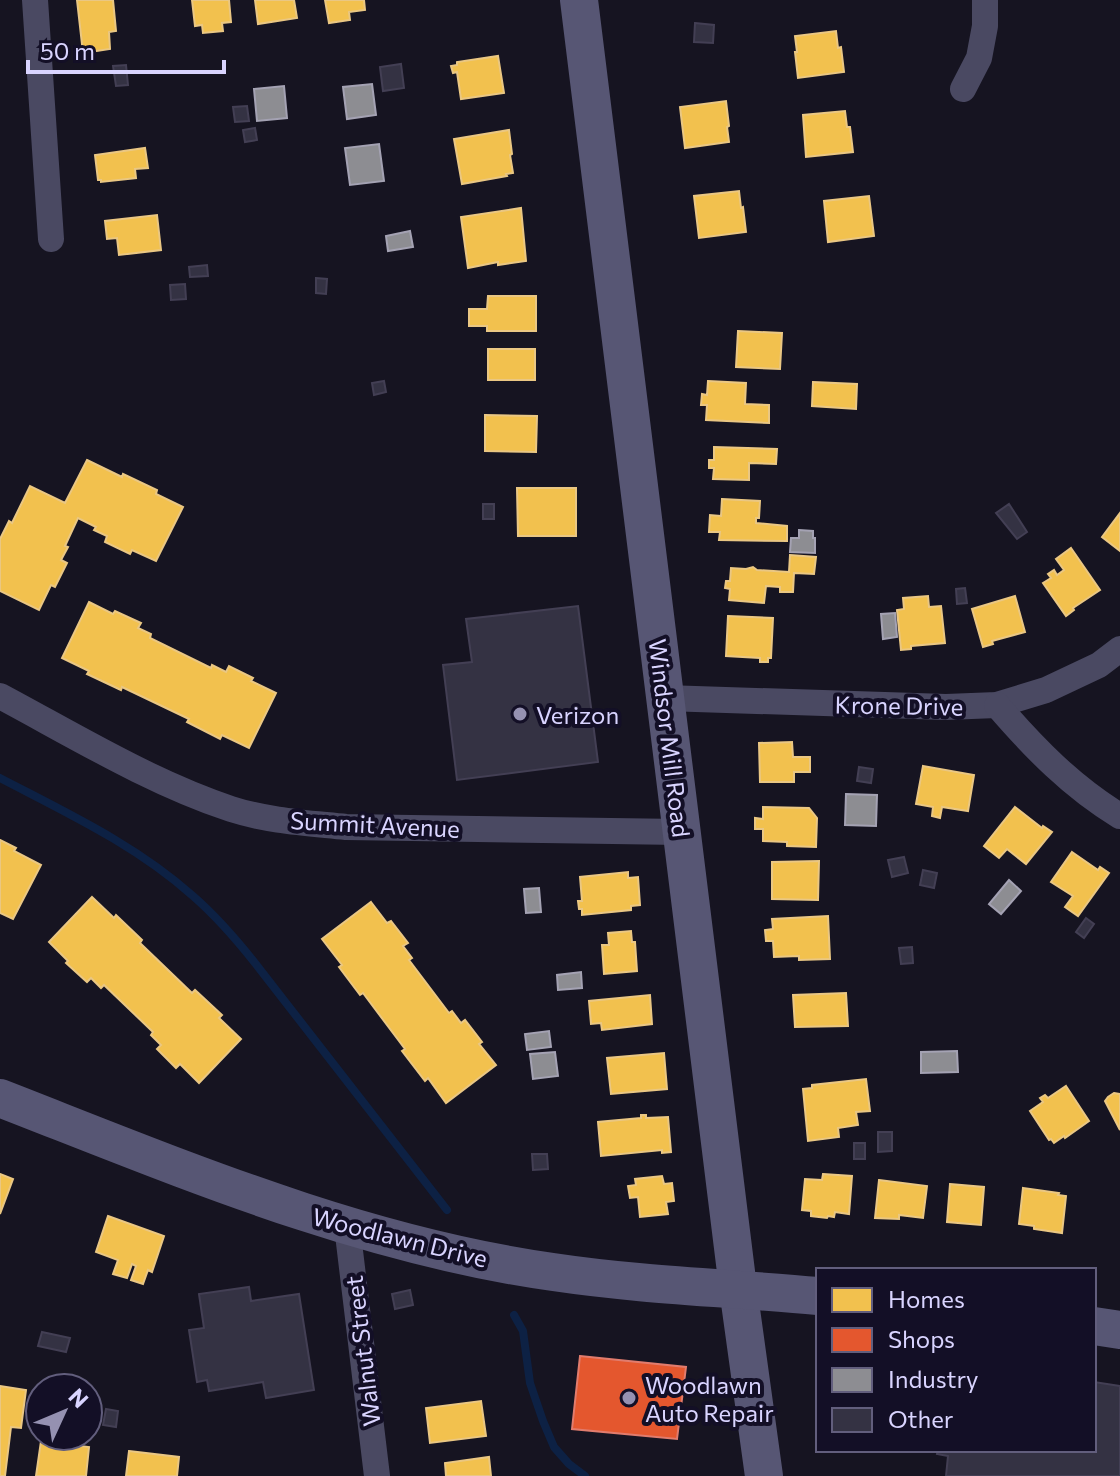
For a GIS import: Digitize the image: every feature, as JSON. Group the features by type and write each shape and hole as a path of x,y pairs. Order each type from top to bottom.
{"main road":[{"name":"Windsor Mill Road","path":"579,0 738,1288 764,1476"},
{"name":"Woodlawn Drive","path":"0,1098 250,1195 347,1226 459,1254 552,1272 816,1296"},
{"path":"1096,1326 1120,1330"}],"street":[{"path":"35,0 51,239"},
{"path":"963,89 979,58 985,26 985,0"},
{"name":"Krone Drive","path":"665,698 946,707 997,705 1046,690 1099,665 1120,649"},
{"name":"Summit Avenue","path":"0,696 167,784 234,810 294,822 346,827 681,832"},
{"path":"997,705 1032,746 1069,780 1120,816"},
{"name":"Walnut Street","path":"347,1226 377,1476"}],"building: Homes":[{"path":"77,0 113,0 116,31 109,32 110,49 83,53"},
{"path":"192,0 229,0 231,22 222,23 223,31 203,33 202,25 195,26"},
{"path":"255,0 294,0 297,18 258,24"},
{"path":"325,0 364,0 365,10 349,12 350,20 329,23"},
{"path":"836,31 844,72 798,78 795,36"},
{"path":"498,56 504,93 461,99 457,72 453,73 451,66 457,65 457,62"},
{"path":"726,101 729,142 685,148 680,107"},
{"path":"845,111 853,152 806,157 803,115"},
{"path":"509,130 513,173 462,184 454,139"},
{"path":"145,148 148,168 135,169 136,178 98,180 95,155"},
{"path":"739,191 746,232 699,238 694,196"},
{"path":"869,196 874,236 828,242 824,201"},
{"path":"521,208 526,261 468,268 461,217"},
{"path":"157,215 161,250 119,255 117,238 107,239 105,221"},
{"path":"488,296 536,296 536,331 487,331 487,326 469,326 469,309 487,309"},
{"path":"738,331 782,333 780,369 736,367"},
{"path":"488,349 535,349 535,380 488,380"},
{"path":"708,381 746,383 745,404 769,405 769,423 706,420 707,405 701,405 702,394 707,395"},
{"path":"813,382 857,384 856,409 812,406"},
{"path":"485,415 537,416 536,452 485,451"},
{"path":"714,447 777,449 776,464 749,463 749,480 713,479 714,468 709,468 709,460 714,460"},
{"path":"87,460 157,490 156,494 183,507 156,561 132,550 130,554 105,542 107,536 78,518 61,560 67,563 55,587 51,585 39,610 0,591 0,539 9,521 12,523 30,486 65,503"},
{"path":"517,488 576,488 576,536 518,536"},
{"path":"722,499 760,501 756,523 787,526 787,541 719,540 720,532 709,532 710,515 721,516"},
{"path":"1120,513 1120,551 1102,537"},
{"path":"1071,548 1100,590 1066,616 1043,583 1051,578 1048,574 1054,570 1057,575 1064,570 1056,559"},
{"path":"790,555 816,557 814,574 794,573 793,592 780,592 780,587 766,586 764,603 729,600 730,589 725,588 726,581 730,581 731,568 753,567 757,570 789,572"},
{"path":"928,596 929,607 941,606 945,643 901,650 897,610 904,609 903,598"},
{"path":"1015,596 1025,632 992,641 993,644 983,647 972,609"},
{"path":"89,602 141,623 138,628 151,634 150,638 211,668 212,665 226,672 229,666 276,693 249,748 222,735 220,739 187,722 189,719 87,674 89,671 62,658"},
{"path":"728,616 773,618 771,658 768,662 760,662 760,658 726,656"},
{"path":"792,742 793,757 810,757 810,772 794,772 794,782 760,782 759,743"},
{"path":"923,766 974,775 968,811 942,807 940,818 932,816 933,807 916,804"},
{"path":"763,807 809,808 817,818 816,847 763,841 763,829 755,829 755,818 763,819"},
{"path":"1015,807 1052,832 1026,864 1007,849 999,858 984,846"},
{"path":"0,840 41,865 13,919 0,913"},
{"path":"1072,852 1098,870 1100,867 1109,873 1078,916 1065,907 1073,896 1051,882"},
{"path":"819,861 818,900 772,899 772,862"},
{"path":"628,872 628,878 638,877 640,905 631,906 631,910 582,915 578,901 582,901 580,877"},
{"path":"92,897 114,918 116,915 192,993 195,990 222,1015 219,1018 241,1039 199,1083 180,1064 176,1068 157,1049 161,1045 151,1035 153,1032 104,985 101,988 91,978 87,982 49,942"},
{"path":"371,902 408,943 403,946 412,958 409,960 449,1013 452,1011 461,1023 465,1020 496,1065 446,1103 428,1078 425,1081 402,1051 405,1049 363,993 360,995 322,939"},
{"path":"828,916 830,959 774,957 773,941 766,941 765,930 773,929 772,919"},
{"path":"631,931 637,971 604,974 602,945 609,945 608,933"},
{"path":"846,993 848,1026 795,1027 793,995"},
{"path":"650,995 652,1024 602,1030 601,1023 591,1024 589,1001"},
{"path":"664,1053 667,1089 611,1094 607,1058"},
{"path":"866,1079 870,1111 856,1112 858,1125 838,1128 839,1137 808,1141 803,1089 812,1088 812,1085"},
{"path":"1066,1086 1089,1121 1054,1143 1030,1111 1043,1102 1040,1098 1045,1095 1048,1098"},
{"path":"1114,1093 1120,1094 1120,1130 1105,1101"},
{"path":"641,1115 646,1115 646,1118 668,1117 671,1152 662,1153 662,1150 601,1156 598,1122 641,1118"},
{"path":"0,1174 13,1179 0,1214"},
{"path":"823,1174 852,1176 849,1214 835,1212 834,1217 827,1218 811,1216 811,1211 802,1210 805,1179 822,1180"},
{"path":"662,1176 664,1184 672,1183 674,1201 666,1202 668,1214 640,1217 638,1197 630,1198 628,1186 636,1185 635,1179"},
{"path":"879,1180 927,1186 923,1218 899,1215 899,1219 875,1218"},
{"path":"950,1184 984,1187 981,1225 947,1222"},
{"path":"1023,1188 1066,1196 1062,1233 1019,1224"},
{"path":"108,1216 164,1236 152,1272 148,1270 143,1284 131,1280 136,1266 132,1264 127,1278 113,1274 118,1260 96,1252"},
{"path":"0,1386 24,1390 24,1405 21,1428 11,1427 5,1476 0,1476"},
{"path":"481,1401 486,1436 430,1443 426,1408"},
{"path":"129,1451 179,1457 177,1476 126,1476"},
{"path":"39,1452 88,1452 86,1476 36,1476"},
{"path":"489,1457 491,1476 446,1476 445,1463"}],"building: Shops":[{"name":"Woodlawn Auto Repair","path":"580,1356 686,1367 677,1439 572,1429"}],"building: Industry":[{"path":"372,84 376,115 347,119 343,87"},
{"path":"284,86 287,118 257,121 254,89"},
{"path":"379,144 384,181 350,185 345,148"},
{"path":"410,231 413,247 388,251 386,236"},
{"path":"799,530 813,531 815,553 790,552 791,538 799,538"},
{"path":"895,613 897,637 883,639 881,614"},
{"path":"846,794 877,795 876,826 845,825"},
{"path":"1009,880 1021,891 1001,914 989,904"},
{"path":"539,888 541,912 526,913 524,889"},
{"path":"581,972 582,988 558,990 557,975"},
{"path":"549,1031 551,1047 527,1050 525,1034"},
{"path":"957,1051 958,1072 921,1073 921,1052"},
{"path":"555,1052 558,1076 533,1079 530,1054"}],"building: Other":[{"path":"695,23 714,25 713,43 694,42"},
{"path":"401,64 404,88 383,91 380,67"},
{"path":"126,65 128,85 116,86 113,66"},
{"path":"247,106 249,121 235,122 233,107"},
{"path":"255,128 257,140 245,142 243,130"},
{"path":"207,265 208,276 190,277 189,267"},
{"path":"316,278 327,279 326,294 316,293"},
{"path":"185,284 186,299 171,300 170,285"},
{"path":"384,381 386,392 374,395 372,383"},
{"path":"483,504 494,504 494,519 483,519"},
{"path":"1009,504 1027,532 1017,539 996,513"},
{"path":"965,588 967,603 957,604 956,589"},
{"name":"Verizon","path":"578,606 598,762 457,780 443,665 472,662 466,619"},
{"path":"859,767 873,769 871,783 857,781"},
{"path":"904,857 908,873 892,877 888,860"},
{"path":"923,870 937,873 934,888 920,885"},
{"path":"1086,918 1094,924 1084,938 1076,932"},
{"path":"912,947 913,963 901,964 899,948"},
{"path":"878,1132 892,1132 892,1151 878,1152"},
{"path":"854,1143 865,1143 865,1159 854,1159"},
{"path":"532,1154 547,1154 548,1169 533,1170"},
{"path":"249,1287 251,1301 299,1294 314,1390 266,1398 263,1382 209,1391 207,1380 197,1382 189,1330 204,1328 199,1294"},
{"path":"410,1290 413,1305 395,1309 392,1294"},
{"path":"42,1332 70,1338 66,1352 38,1346"},
{"path":"1096,1382 1120,1386 1120,1476 946,1476 948,1456 937,1454 1096,1452"},
{"path":"106,1409 118,1411 116,1427 104,1425"}],"waterway":[{"path":"0,778 125,845 171,878 210,912 255,963 447,1210"},
{"path":"514,1315 523,1331 530,1383 554,1447 585,1476"}],"place":[{"name":"Verizon","path":"520,714"},
{"name":"Woodlawn Auto Repair","path":"629,1398"}]}
